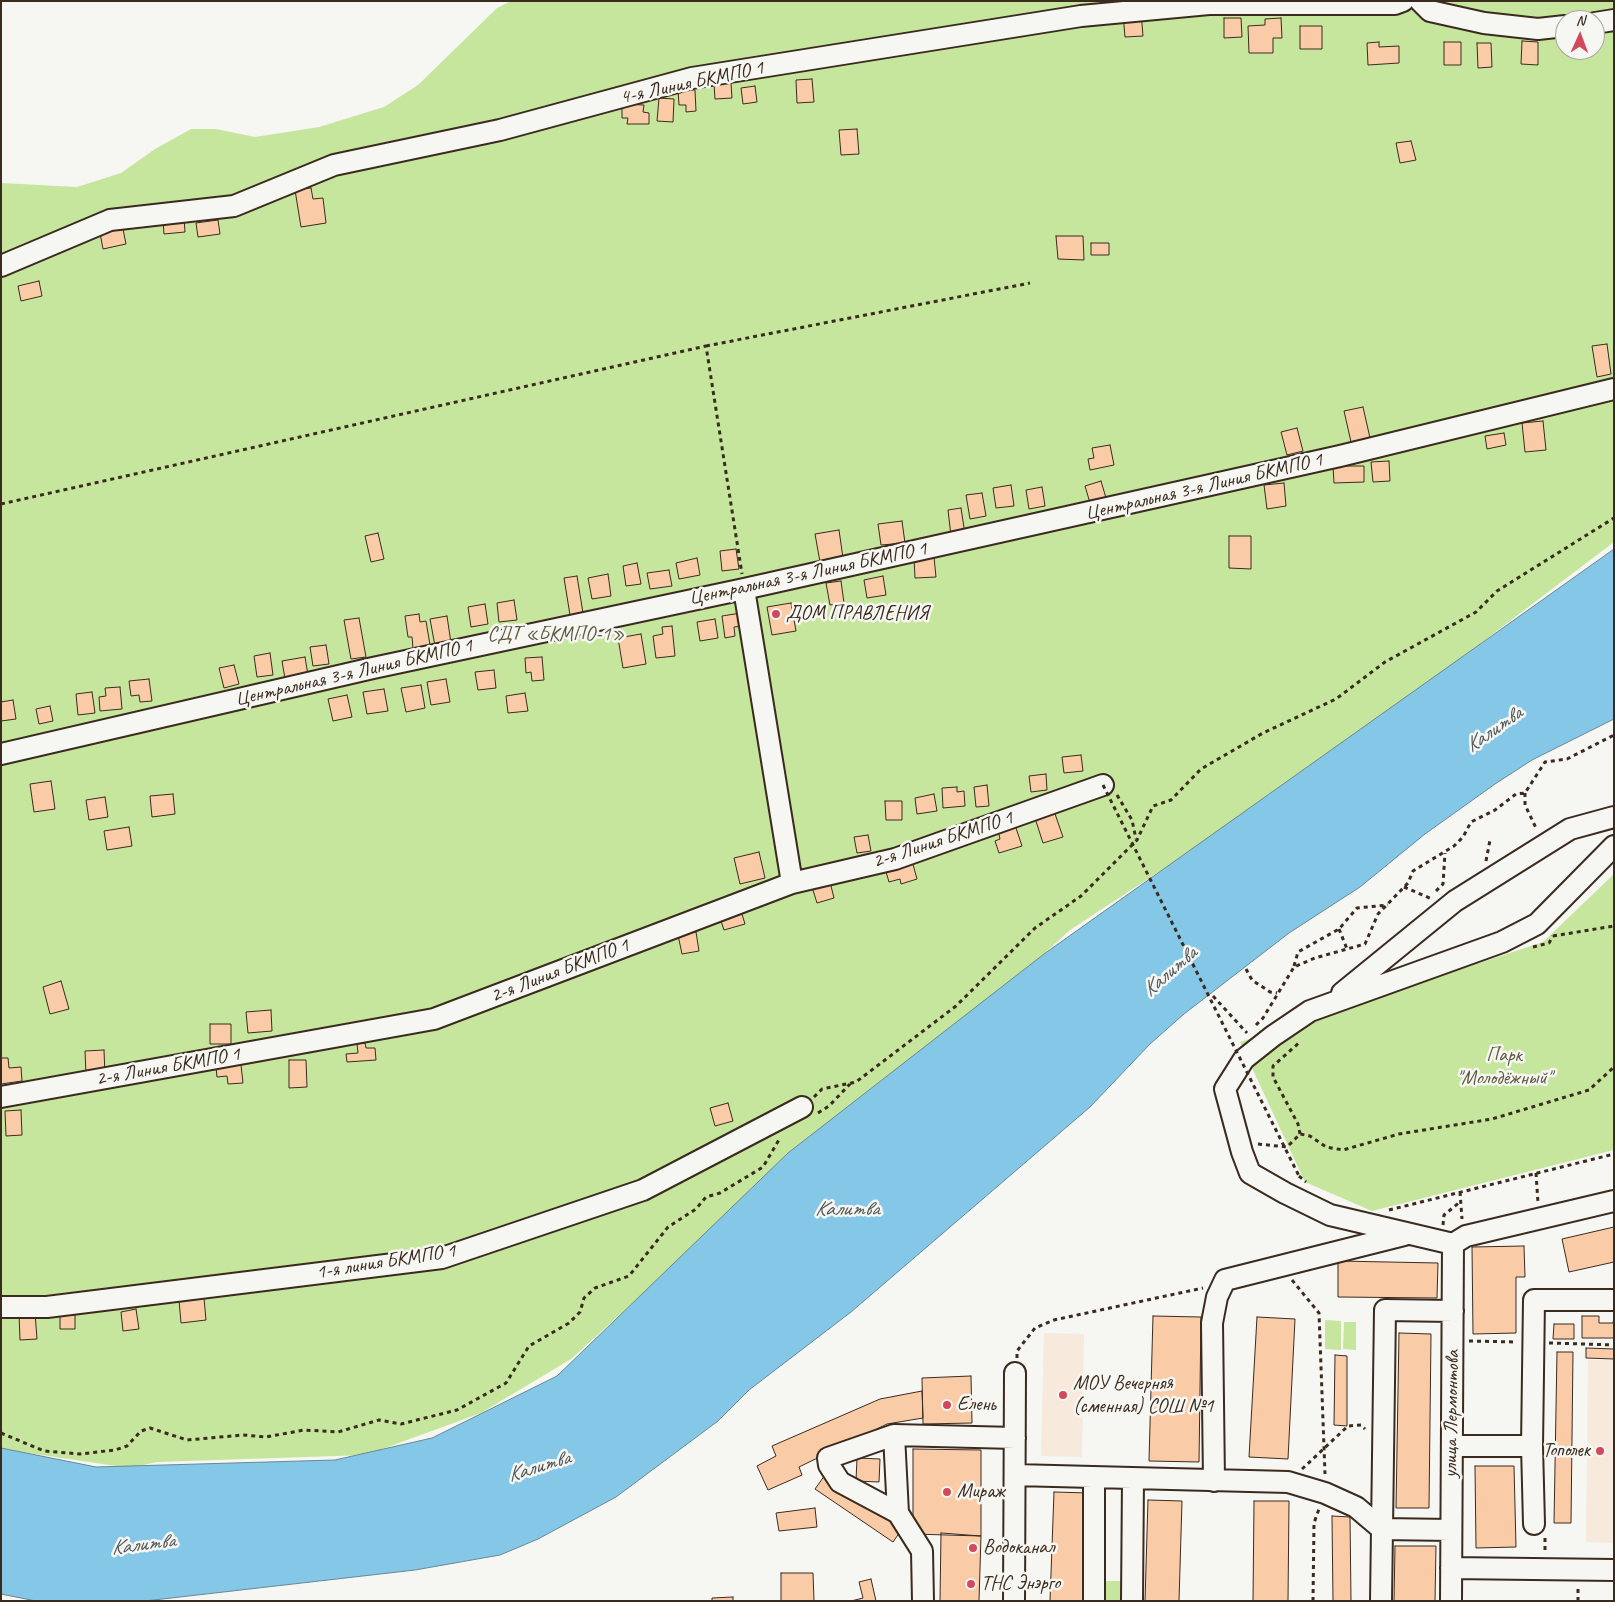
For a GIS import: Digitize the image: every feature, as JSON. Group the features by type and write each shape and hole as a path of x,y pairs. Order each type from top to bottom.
{"street":[{"name":"4-я Линия БКМПО 1","path":"1,266 110,220 234,206 334,165 500,130 692,78 1081,16 1209,4 1395,4 1403,1"},
{"path":"1420,1 1430,10 1484,23 1538,29 1555,27"},
{"name":"Центральная 3-я Линия БКМПО 1","path":"1,754 373,668 744,589 1340,456 1614,389"},
{"path":"744,589 792,883"},
{"name":"2-я Линия БКМПО 1","path":"1,1097 434,1019 792,883 895,858 1110,788"},
{"path":"1331,1002 1437,904 1455,901 1570,829 1614,817"},
{"path":"1614,846 1537,924 1502,942 1310,1011 1273,1036 1244,1059 1239,1057 1225,1089 1242,1152 1250,1173 1330,1215 1409,1234 1456,1234 1540,1218 1614,1201"},
{"name":"1-я линия БКМПО 1","path":"1,1307 47,1306 442,1258 643,1190 808,1111"},
{"path":"1214,1481 1212,1323 1217,1297 1225,1280 1409,1234"},
{"name":"улица Лермонтова","path":"1451,1601 1453,1310 1456,1234"},
{"path":"1534,1524 1532,1446 1534,1300 1614,1300"},
{"path":"1381,1601 1385,1310 1453,1310"},
{"path":"1014,1601 1015,1373"},
{"path":"898,1513 840,1482 829,1465 828,1458 894,1436 1015,1438"},
{"path":"894,1436 898,1513 922,1551 923,1601"},
{"path":"1452,1446 1532,1446"},
{"path":"1015,1475 1288,1482 1325,1493 1356,1507 1382,1529 1451,1530"},
{"path":"1094,1478 1094,1601"},
{"path":"1132,1601 1133,1479"},
{"path":"1451,1568 1614,1570"}],"path":[{"path":"1,504 706,346 1030,283"},
{"path":"706,346 744,589"},
{"path":"808,1111 829,1106 850,1084 856,1082 956,1006 1035,928 1081,896 1137,840 1153,806 1171,800 1202,769 1263,734 1336,699 1385,662 1476,612 1497,591 1614,518"},
{"path":"1544,846 1526,805 1525,793 1545,762 1567,759 1614,735"},
{"path":"1110,788 1132,820 1137,840"},
{"path":"1110,788 1299,1176"},
{"path":"1294,967 1365,944 1378,914 1389,905 1396,893 1408,883 1413,871 1445,852 1463,837 1471,822 1495,810 1516,794 1525,793"},
{"path":"1403,887 1437,904 1443,884 1445,852"},
{"path":"1242,1041 1246,1034 1263,1018 1294,967 1298,952 1339,929 1357,908 1389,905"},
{"path":"1548,937 1614,926"},
{"path":"1339,929 1347,949"},
{"path":"1524,950 1549,943 1553,936"},
{"path":"1246,968 1252,980 1270,992 1277,993"},
{"path":"1213,996 1246,1034"},
{"path":"1300,1134 1298,1124 1273,1077 1273,1066 1302,1039"},
{"path":"1300,1134 1310,1136 1326,1147 1342,1150 1399,1134 1492,1119 1589,1090 1614,1067"},
{"path":"808,1111 822,1089 856,1082"},
{"path":"1242,1152 1260,1143 1287,1147 1300,1134"},
{"path":"1,1433 44,1451 80,1454 116,1450 127,1446 141,1431 150,1428 187,1440 243,1435 266,1437 304,1430 338,1432 380,1420 401,1424 457,1410 506,1383 529,1346 569,1322 580,1312 584,1298 594,1288 629,1276 668,1227 696,1209 706,1197 720,1193 764,1167 781,1135"},
{"path":"1407,1205 1614,1154"},
{"path":"1536,1173 1540,1218"},
{"path":"1456,1234 1461,1201 1460,1192"},
{"path":"1456,1234 1444,1215 1461,1201"},
{"path":"1281,1266 1319,1313 1325,1493 1314,1523 1314,1601"},
{"path":"1015,1373 1017,1351 1035,1328 1054,1320 1140,1300 1223,1285"},
{"path":"1288,1482 1348,1426"},
{"path":"1578,1579 1578,1601"}],"shaded area":[{"name":"МОУ Вечерняя (сменная) СОШ №1","path":"1044,1333 1084,1334 1082,1457 1041,1456"},
{"name":"Тополек","path":"1588,1360 1614,1360 1614,1543 1586,1542"}],"green space":[{"name":"СДТ «БКМПО-1»","path":"511,1 1614,1 1614,542 1311,772 1070,930 963,1028 640,1296 571,1359 481,1413 366,1455 157,1462 130,1468 1,1449 1,183 77,187 121,173 155,149 191,129 216,129 255,137 319,127 384,107 418,85 497,8"},
{"name":"Парк \"Молодёжный\"","path":"1614,874 1614,1150 1372,1211 1305,1182 1240,1042 1543,942"},
{"path":"1325,1320 1341,1321 1341,1350 1325,1349"},
{"path":"1344,1322 1356,1322 1356,1350 1343,1349"},
{"path":"1103,1581 1123,1581 1123,1601 1102,1601"}],"water":[{"name":"Калитва","path":"1614,549 1614,719 1532,760 1495,784 1425,834 1360,887 1289,933 1184,1014 1150,1044 1090,1107 851,1312 749,1390 718,1421 616,1497 538,1539 500,1555 415,1570 145,1601 36,1601 1,1594 1,1448 96,1467 335,1460 432,1438 557,1376 788,1153 1044,954"}],"building":[{"path":"1141,12 1143,36 1125,37 1123,14"},
{"path":"1224,18 1241,18 1242,37 1224,38"},
{"path":"1281,18 1282,38 1273,38 1273,53 1249,53 1248,26 1265,25 1265,19"},
{"path":"1300,26 1322,26 1322,49 1300,49"},
{"path":"1522,41 1538,42 1538,65 1521,64"},
{"path":"1379,42 1379,47 1399,46 1399,63 1368,65 1367,43"},
{"path":"1444,42 1461,42 1461,65 1444,65"},
{"path":"1477,43 1491,43 1492,67 1478,68"},
{"path":"812,79 814,102 797,103 796,80"},
{"path":"731,83 732,98 715,99 714,84"},
{"path":"755,86 757,102 743,104 741,88"},
{"path":"678,90 695,90 696,111 686,112 686,105 679,105"},
{"path":"659,98 674,99 673,122 657,121"},
{"path":"622,104 644,105 643,112 649,113 649,124 627,124 628,118 622,118"},
{"path":"857,129 859,154 841,155 839,130"},
{"path":"1411,141 1416,160 1400,163 1396,143"},
{"path":"311,188 313,199 323,198 326,223 301,227 295,190"},
{"path":"184,218 185,232 164,234 163,220"},
{"path":"218,220 220,234 198,237 196,223"},
{"path":"123,229 126,244 103,249 100,233"},
{"path":"1056,236 1083,236 1084,260 1058,259"},
{"path":"1091,243 1109,243 1109,255 1091,255"},
{"path":"39,281 42,296 21,301 18,286"},
{"path":"1607,344 1611,374 1597,377 1592,346"},
{"path":"1363,407 1370,438 1351,442 1344,411"},
{"path":"1543,421 1546,450 1525,452 1522,423"},
{"path":"1297,428 1303,451 1287,455 1281,432"},
{"path":"1504,433 1506,445 1487,449 1485,436"},
{"path":"1110,445 1114,465 1090,470 1088,459 1094,458 1092,448"},
{"path":"1389,461 1390,481 1373,482 1371,462"},
{"path":"1333,466 1364,466 1364,482 1334,483"},
{"path":"1101,481 1106,498 1090,503 1085,486"},
{"path":"1284,483 1286,506 1267,509 1264,485"},
{"path":"1011,485 1014,506 996,508 993,488"},
{"path":"1042,487 1045,506 1029,509 1026,490"},
{"path":"982,493 986,516 970,519 966,495"},
{"path":"961,508 965,534 951,536 948,510"},
{"path":"902,521 905,543 881,545 878,524"},
{"path":"839,530 843,558 820,562 815,534"},
{"path":"378,533 384,559 371,562 365,536"},
{"path":"1229,536 1251,536 1251,569 1229,568"},
{"path":"736,549 739,569 722,571 720,551"},
{"path":"934,557 936,577 915,578 914,558"},
{"path":"697,558 700,575 679,579 676,563"},
{"path":"637,563 641,584 626,586 623,566"},
{"path":"669,570 672,586 650,589 647,573"},
{"path":"608,574 611,596 592,599 588,578"},
{"path":"577,576 583,613 570,615 564,578"},
{"path":"883,576 886,595 867,598 864,580"},
{"path":"841,581 844,603 830,605 826,583"},
{"path":"514,600 517,620 499,622 497,603"},
{"path":"791,603 796,631 772,635 767,607"},
{"path":"485,604 488,624 471,627 468,607"},
{"path":"741,613 743,626 734,627 735,636 725,638 722,616"},
{"path":"419,614 420,622 426,621 430,645 413,648 412,637 408,637 405,616"},
{"path":"447,616 451,643 435,646 430,619"},
{"path":"359,618 366,657 351,659 344,620"},
{"path":"715,619 718,638 700,641 697,622"},
{"path":"672,626 675,656 656,658 653,636 663,634 662,627"},
{"path":"641,634 646,664 623,668 618,638"},
{"path":"326,645 329,664 313,666 310,647"},
{"path":"270,653 273,675 257,677 254,656"},
{"path":"305,657 308,675 285,679 282,661"},
{"path":"542,657 544,680 532,681 531,672 526,673 525,658"},
{"path":"234,665 239,684 224,688 219,668"},
{"path":"494,670 496,688 478,690 475,672"},
{"path":"149,679 152,701 140,702 139,695 131,696 129,681"},
{"path":"446,679 450,702 431,705 427,682"},
{"path":"421,685 425,708 406,712 401,688"},
{"path":"120,687 122,709 100,711 99,697 106,696 105,688"},
{"path":"384,689 388,711 367,714 363,692"},
{"path":"92,692 95,713 78,715 76,694"},
{"path":"525,693 528,711 508,713 506,696"},
{"path":"347,695 352,717 333,721 328,699"},
{"path":"13,700 16,719 1,721 1,702"},
{"path":"50,706 53,721 39,724 36,709"},
{"path":"1081,755 1083,771 1064,773 1062,757"},
{"path":"1046,774 1047,790 1031,792 1029,776"},
{"path":"51,781 55,809 34,812 30,784"},
{"path":"987,785 989,806 976,807 974,787"},
{"path":"957,787 957,792 964,791 965,806 943,808 942,788"},
{"path":"173,794 175,814 152,817 150,796"},
{"path":"934,794 937,811 917,814 915,798"},
{"path":"105,797 108,817 89,820 86,800"},
{"path":"885,801 902,801 902,820 886,820"},
{"path":"1053,808 1063,837 1043,843 1034,815"},
{"path":"1015,825 1022,846 999,853 995,841 1000,839 998,830"},
{"path":"129,827 132,846 107,850 104,831"},
{"path":"868,835 871,851 857,853 854,837"},
{"path":"759,852 765,878 740,884 734,858"},
{"path":"911,857 917,879 901,884 900,879 889,882 884,865"},
{"path":"830,882 834,898 817,903 812,887"},
{"path":"741,911 745,924 724,930 720,918"},
{"path":"696,932 699,951 682,954 678,935"},
{"path":"61,981 69,1009 50,1014 43,987"},
{"path":"271,1010 272,1031 248,1033 246,1012"},
{"path":"210,1024 231,1024 231,1044 210,1044"},
{"path":"365,1043 366,1048 375,1048 376,1060 347,1062 346,1054 358,1053 357,1044"},
{"path":"104,1050 105,1075 86,1075 85,1051"},
{"path":"1,1058 8,1058 9,1068 21,1067 22,1081 1,1084"},
{"path":"289,1060 306,1060 307,1087 289,1088"},
{"path":"241,1065 243,1083 228,1084 227,1076 217,1077 216,1067"},
{"path":"728,1103 733,1121 715,1126 710,1108"},
{"path":"21,1110 22,1135 6,1136 5,1111"},
{"path":"1614,1227 1614,1262 1569,1272 1562,1239"},
{"path":"1524,1246 1525,1277 1516,1277 1516,1333 1473,1334 1472,1247"},
{"path":"1338,1261 1438,1263 1437,1298 1338,1297"},
{"path":"204,1298 206,1320 181,1323 179,1300"},
{"path":"136,1309 139,1329 123,1331 121,1312"},
{"path":"60,1310 75,1310 75,1329 60,1329"},
{"path":"35,1313 37,1339 20,1340 19,1314"},
{"path":"1153,1316 1201,1317 1199,1462 1149,1461"},
{"path":"1582,1316 1599,1316 1599,1323 1613,1323 1614,1317 1614,1338 1582,1338"},
{"path":"1257,1317 1295,1319 1288,1459 1249,1457"},
{"path":"1554,1324 1574,1324 1574,1339 1553,1339"},
{"path":"1399,1333 1431,1334 1429,1508 1396,1508"},
{"path":"1586,1348 1614,1349 1614,1359 1586,1358"},
{"path":"1557,1352 1573,1352 1571,1523 1554,1523"},
{"path":"1335,1355 1347,1356 1347,1426 1334,1425"},
{"name":"Елень","path":"971,1376 972,1423 923,1424 922,1378"},
{"path":"922,1391 923,1418 887,1424 799,1467 802,1475 768,1490 757,1466 776,1456 772,1446 880,1399"},
{"name":"Мираж","path":"913,1449 981,1450 981,1536 913,1534"},
{"path":"857,1458 880,1459 879,1482 856,1481"},
{"path":"1475,1466 1514,1466 1516,1547 1476,1548"},
{"path":"825,1475 902,1529 893,1542 815,1489"},
{"path":"1054,1492 1089,1493 1085,1601 1050,1601"},
{"path":"1148,1500 1182,1501 1179,1601 1145,1601"},
{"path":"1254,1501 1289,1501 1288,1601 1253,1601"},
{"path":"815,1508 817,1527 779,1531 776,1513"},
{"path":"1332,1516 1350,1517 1351,1601 1333,1601"},
{"path":"941,1533 981,1536 979,1601 940,1601"},
{"path":"1395,1546 1436,1546 1435,1601 1394,1601"},
{"path":"781,1573 813,1573 814,1601 781,1601"},
{"path":"871,1579 876,1601 851,1601 863,1598 859,1582"},
{"path":"733,1597 733,1601 712,1601 712,1598"}],"place":[{"name":"ДОМ ПРАВЛЕНИЯ","path":"776,614"},
{"name":"МОУ Вечерняя (сменная) СОШ №1","path":"1063,1395"},
{"name":"Елень","path":"947,1405"},
{"name":"Тополек","path":"1600,1451"},
{"name":"Мираж","path":"947,1492"},
{"name":"Водоканал","path":"973,1548"},
{"name":"ТНС Энэрго","path":"971,1584"}]}
